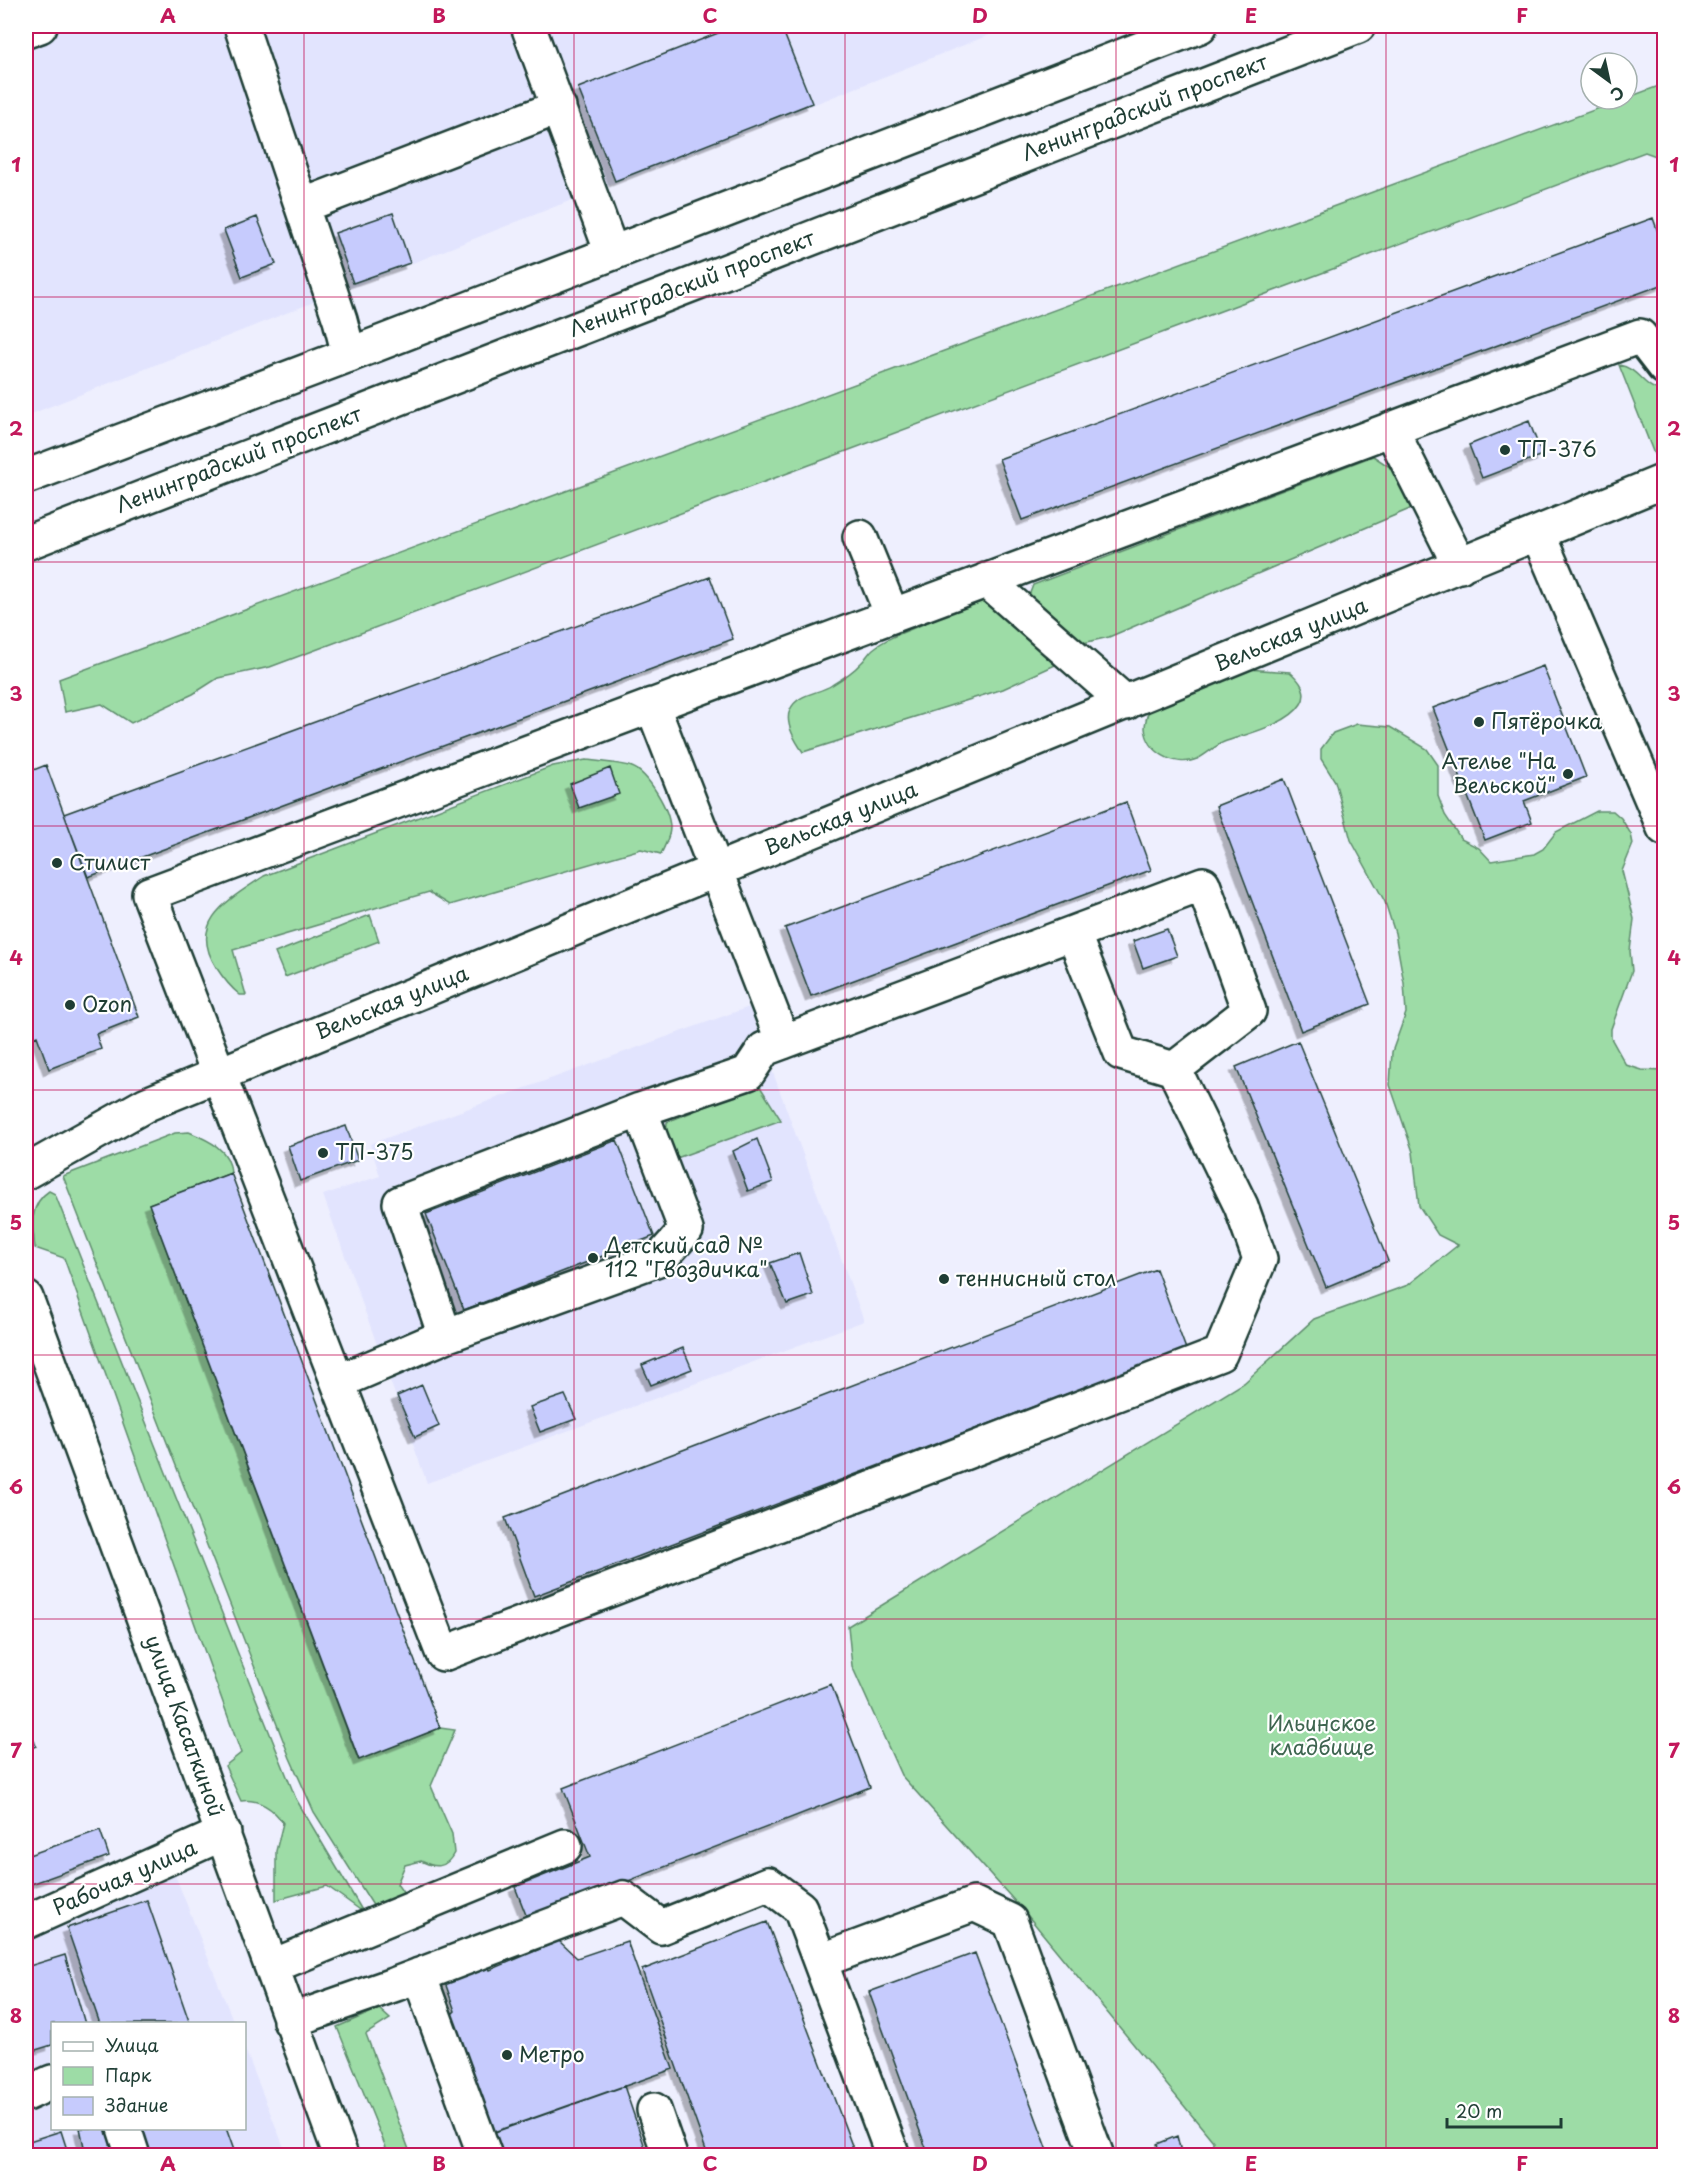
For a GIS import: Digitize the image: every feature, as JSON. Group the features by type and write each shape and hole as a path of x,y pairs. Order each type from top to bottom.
{"street":[{"path":"26,31 40,26"},
{"path":"241,26 340,320 349,355"},
{"path":"528,26 612,253"},
{"path":"26,477 349,355 1200,26"},
{"name":"Ленинградский проспект","path":"26,543 1358,26"},
{"path":"302,206 559,108"},
{"path":"1073,933 1121,1053 1174,1069 1241,1206 1260,1258 1220,1354 443,1654 149,894 1640,336 1665,367"},
{"path":"1391,429 1460,566"},
{"name":"Вельская улица","path":"26,1172 147,1104 1665,481"},
{"path":"1538,534 1665,828"},
{"path":"860,537 892,615"},
{"path":"986,580 1126,703"},
{"path":"652,705 783,1042"},
{"path":"445,1336 400,1203 640,1110 748,1073 764,1049 1203,884 1249,1011 1174,1069"},
{"path":"338,1382 445,1336 661,1257 686,1230 640,1110"},
{"name":"улица Касаткиной","path":"26,1298 341,2156"},
{"name":"Рабочая улица","path":"26,1922 224,1833"},
{"path":"273,1966 565,1846"},
{"path":"290,2021 419,1976 623,1898 661,1927 768,1884 800,1908 892,2156"},
{"path":"820,1961 974,1904 1010,1921 1097,2156"},
{"path":"419,1976 485,2156"},
{"path":"26,2094 51,2082"},
{"path":"654,2110 670,2156"},
{"path":"125,2130 133,2156"}],"shaded area":[{"path":"26,26 1012,26 26,416"},
{"name":"Детский сад № 112 \"Гвоздичка\"","path":"749,1007 864,1321 427,1483 323,1195 380,1176 370,1144"},
{"path":"173,1870 234,2022 51,2022 51,2130 246,2130 246,2052 287,2155 26,2155 26,1936"}],"green space":[{"path":"1664,84 1664,159 1645,152 270,667 218,678 193,694 131,723 102,704 65,712 59,679 1591,111 1639,111 1639,93"},
{"path":"1619,365 1632,370 1651,387 1664,391 1664,451 1654,454"},
{"path":"1373,456 1396,471 1412,508 1109,637 1079,644 1027,601 1033,585"},
{"path":"986,600 1066,660 1003,689 803,752 789,721 793,704 843,678 873,649 886,640 964,606"},
{"path":"1247,669 1290,672 1300,682 1303,690 1301,704 1287,718 1224,742 1197,759 1180,761 1171,759 1157,751 1151,744 1145,728 1150,706"},
{"name":"Ильинское кладбище","path":"1357,724 1390,727 1427,749 1438,765 1438,796 1445,815 1461,839 1479,848 1491,861 1534,854 1543,849 1556,832 1597,811 1613,811 1621,818 1631,834 1633,844 1622,871 1634,919 1630,951 1632,971 1611,1029 1611,1038 1626,1065 1642,1070 1664,1071 1664,2155 1212,2155 1213,2141 1028,1916 901,1775 852,1666 848,1626 1244,1383 1314,1319 1408,1285 1458,1245 1438,1235 1419,1206 1413,1152 1390,1085 1392,1052 1406,1013 1404,983 1395,933 1385,902 1351,840 1335,781 1321,759 1321,749 1333,733"},
{"path":"586,760 632,767 651,784 669,820 669,835 661,854 641,849 450,905 429,892 233,950 246,995 236,992 216,967 208,951 206,937 209,924 226,903 264,876 553,766"},
{"path":"370,915 379,941 285,977 275,953"},
{"path":"759,1085 781,1120 674,1159 666,1139 667,1122"},
{"path":"189,1132 217,1146 227,1158 231,1173 149,1204 358,1759 440,1728 455,1730 431,1786 452,1834 454,1853 447,1862 440,1866 421,1861 405,1865 397,1884 404,1894 374,1907 314,1812 290,1758 63,1176 175,1133"},
{"path":"49,1191 55,1194 296,1799 363,1912 327,1886 276,1900 276,1851 283,1823 265,1806 253,1801 241,1801 225,1766 241,1753 64,1258 35,1248 33,1216 38,1202"},
{"path":"379,2009 390,2019 366,2034 411,2155 389,2155 337,2027"}],"building":[{"path":"736,26 781,26 812,103 615,181 578,88"},
{"path":"393,213 410,263 353,283 335,233"},
{"path":"257,217 276,264 242,277 224,230"},
{"path":"1653,218 1664,249 1664,284 1022,520 999,459"},
{"name":"ТП-376","path":"1529,421 1542,455 1482,478 1469,445"},
{"path":"710,577 733,639 88,877 64,814"},
{"path":"1543,666 1586,777 1524,801 1532,822 1485,840 1433,708"},
{"path":"46,765 139,1017 96,1034 101,1049 49,1069 37,1036 26,1041 26,773"},
{"path":"610,768 619,794 579,808 570,784"},
{"path":"1284,779 1370,1004 1301,1031 1216,806"},
{"path":"1126,802 1151,870 811,996 785,928"},
{"path":"1167,929 1177,956 1143,968 1133,941"},
{"path":"1298,1041 1388,1261 1326,1287 1236,1067"},
{"name":"ТП-375","path":"346,1126 358,1160 300,1181 288,1146"},
{"path":"757,1139 773,1182 748,1191 733,1151"},
{"path":"617,1140 654,1236 464,1310 426,1214"},
{"path":"231,1173 440,1728 359,1760 149,1204"},
{"path":"799,1253 813,1295 787,1304 770,1263"},
{"path":"1156,1269 1186,1349 534,1596 505,1518"},
{"path":"683,1348 692,1369 651,1385 642,1365"},
{"path":"422,1385 439,1426 415,1437 397,1396"},
{"path":"565,1395 576,1419 540,1432 530,1407"},
{"path":"831,1684 870,1787 528,1920 515,1887 590,1857 563,1788"},
{"path":"26,1717 36,1746 26,1750"},
{"path":"100,1830 109,1856 26,1886 26,1856"},
{"path":"147,1900 189,2022 99,2022 67,1928"},
{"path":"767,1922 856,2156 708,2156 642,1970"},
{"path":"559,1941 577,1958 627,1941 673,2069 495,2132 451,2015 455,2011 443,1977 486,1961 490,1970"},
{"path":"975,1953 1050,2156 929,2156 869,1992"},
{"path":"65,1955 84,2022 51,2022 51,2045 26,2053 26,1967"},
{"path":"624,2086 648,2156 497,2156 488,2134"},
{"path":"80,2130 114,2130 121,2156 86,2156"},
{"path":"138,2130 227,2130 236,2156 146,2156"},
{"path":"61,2131 69,2156 26,2156 26,2142"},
{"path":"1177,2136 1182,2156 1160,2156 1157,2144"}],"place":[{"name":"ТП-376","path":"1505,450"},
{"name":"Пятёрочка","path":"1479,722"},
{"name":"Ателье \"На Вельской\"","path":"1568,774"},
{"name":"Стилист","path":"57,863"},
{"name":"Ozon","path":"70,1005"},
{"name":"ТП-375","path":"323,1153"},
{"name":"Детский сад № 112 \"Гвоздичка\"","path":"593,1258"},
{"name":"теннисный стол","path":"944,1279"},
{"name":"Метро","path":"507,2055"}]}
